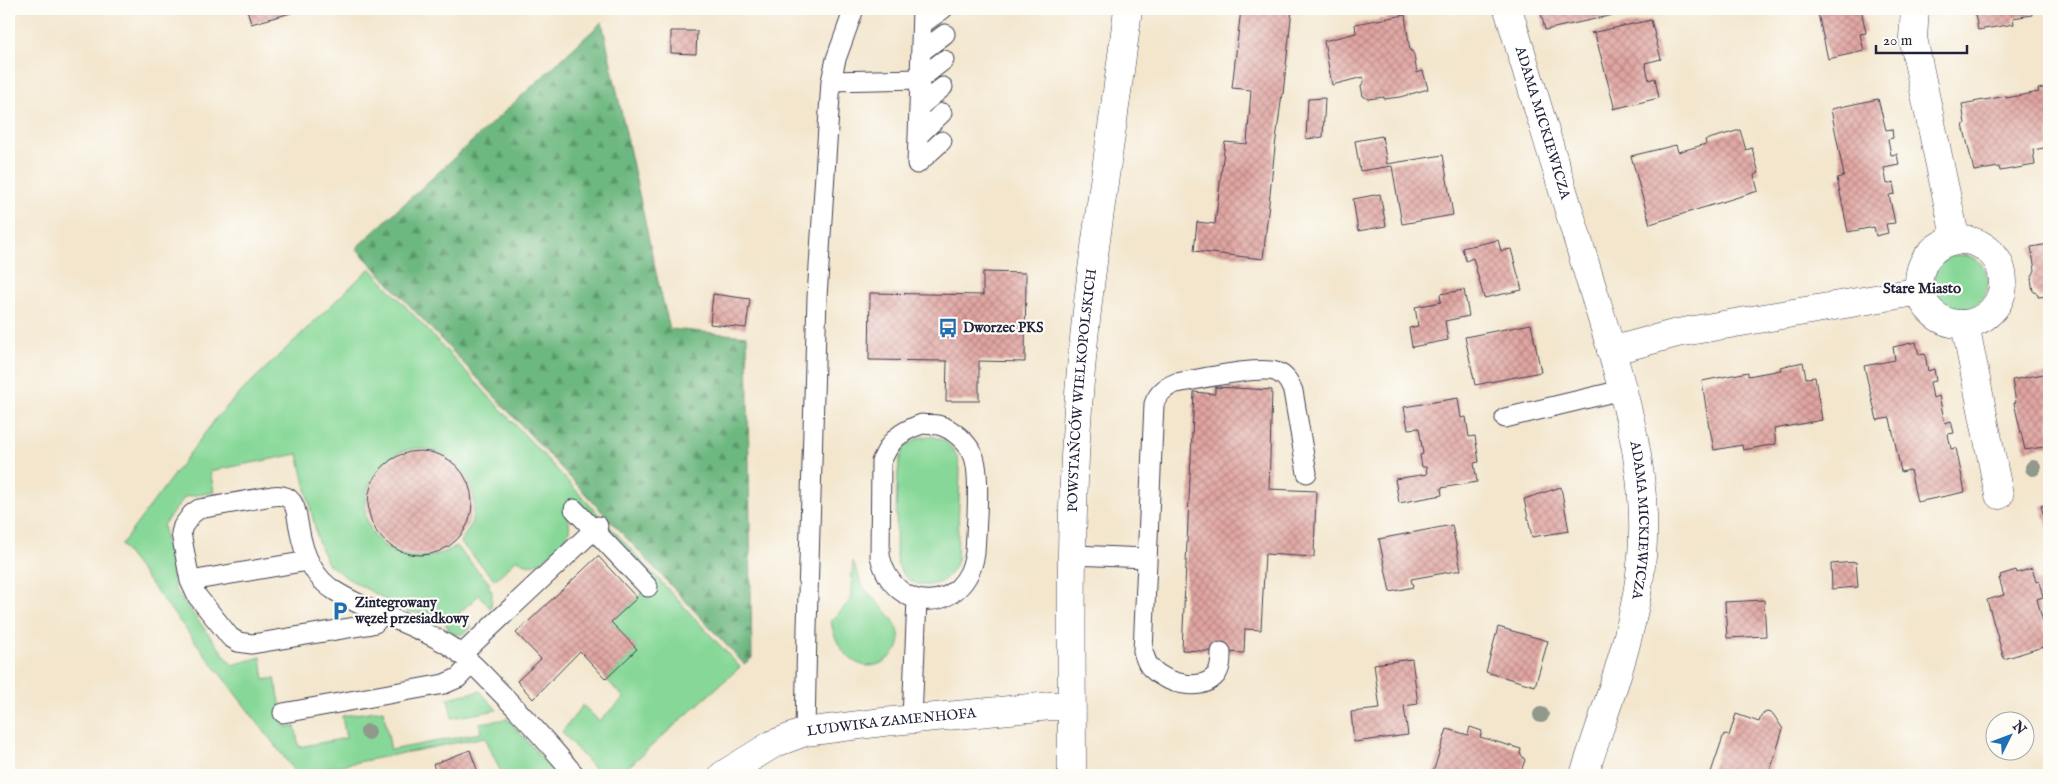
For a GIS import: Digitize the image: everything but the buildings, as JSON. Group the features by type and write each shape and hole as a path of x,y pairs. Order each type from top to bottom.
{"street":[{"name":"POWSTAŃCÓW WIELKOPOLSKICH","path":"1072,775 1075,462 1082,354 1128,9"},
{"name":"ADAMA MICKIEWICZA","path":"1508,9 1612,351 1638,457 1641,480 1643,505 1642,556 1636,598 1624,649 1584,775"},
{"path":"1915,9 1913,38 1956,241"},
{"path":"1956,241 1975,243 1987,249 1996,258 2003,284 2001,297 1994,308 1985,317 1965,324 1947,322 1936,315 1927,306 1919,282 1922,268 1928,257 1937,248 1956,241"},
{"path":"1612,351 1677,333 1921,291"},
{"path":"1965,324 1998,495"},
{"name":"LUDWIKA ZAMENHOFA","path":"723,775 773,744 805,732 912,719 1051,706 1072,706"}],"lane":[{"path":"805,732 806,628 817,297 831,81 836,58 854,9"},
{"path":"942,141 917,164 922,16 943,9"},
{"path":"921,52 945,34"},
{"path":"831,81 920,79 944,60"},
{"path":"919,108 943,87"},
{"path":"918,136 942,113"},
{"path":"1221,652 1221,662 1216,675 1202,683 1188,684 1171,680 1151,668 1146,661 1142,639 1154,404 1161,392 1168,386 1263,370 1278,372 1290,383 1293,391 1308,473"},
{"path":"1505,418 1622,390"},
{"path":"922,424 937,425 952,431 966,444 974,456 977,470 976,554 966,582 956,591 942,598 917,599 904,594 891,584 883,571 880,556 882,462 886,450 895,437 907,429 922,424"},
{"path":"383,614 375,622 367,625 252,644 244,644 234,640 226,634 197,596 190,581 182,529 195,511 272,496 288,498 295,507 301,542 308,561 320,577 334,590 424,632 466,659 521,713 575,775"},
{"path":"574,509 596,528 648,587"},
{"path":"283,713 444,684 458,678 466,659 596,528"},
{"path":"1073,555 1146,558"},
{"path":"190,581 308,561"},
{"path":"912,719 917,599"}],"green space":[{"path":"602,22 658,282 670,329 747,336 752,658 744,664 356,248"},
{"path":"1961,255 1971,257 1980,263 1986,272 1988,282 1986,292 1980,301 1971,307 1961,309 1951,307 1942,301 1936,292 1934,282 1936,272 1942,263 1951,257"},
{"path":"370,268 740,667 619,775 600,775 562,732 583,705 599,721 624,698 606,679 637,649 611,622 654,582 579,502 566,514 569,520 569,530 564,541 538,563 522,563 517,559 495,580 460,542 472,519 474,497 467,478 454,462 436,452 417,449 396,454 378,470 372,478 365,498 365,509 369,525 376,537 386,547 413,557 442,553 456,546 490,584 488,586 492,592 491,609 479,595 459,613 472,627 467,632 458,634 449,630 439,615 408,612 347,578 328,564 319,545 298,454 210,471 214,492 185,497 163,525 175,590 232,665 261,657 264,680 275,678 285,727 295,726 299,747 346,738 342,716 383,710 391,750 481,733 479,723 508,719 557,775 502,775 485,737 297,774 121,545 217,417"},
{"path":"929,436 942,440 951,447 955,452 960,471 957,560 952,572 944,580 935,584 925,585 915,583 906,577 900,569 896,557 896,501 898,470 903,450 914,440"},
{"path":"853,561 863,586 894,622 900,639 898,648 887,659 876,665 866,666 856,662 847,655 834,634 831,621 850,601"},
{"path":"480,691 497,710 452,718 448,698"}],"place":[{"name":"Dworzec PKS","path":"948,328"},
{"name":"Zintegrowany węzeł przesiadkowy","path":"340,611"}],"district":[{"name":"Stare Miasto","path":"1922,288"}]}
